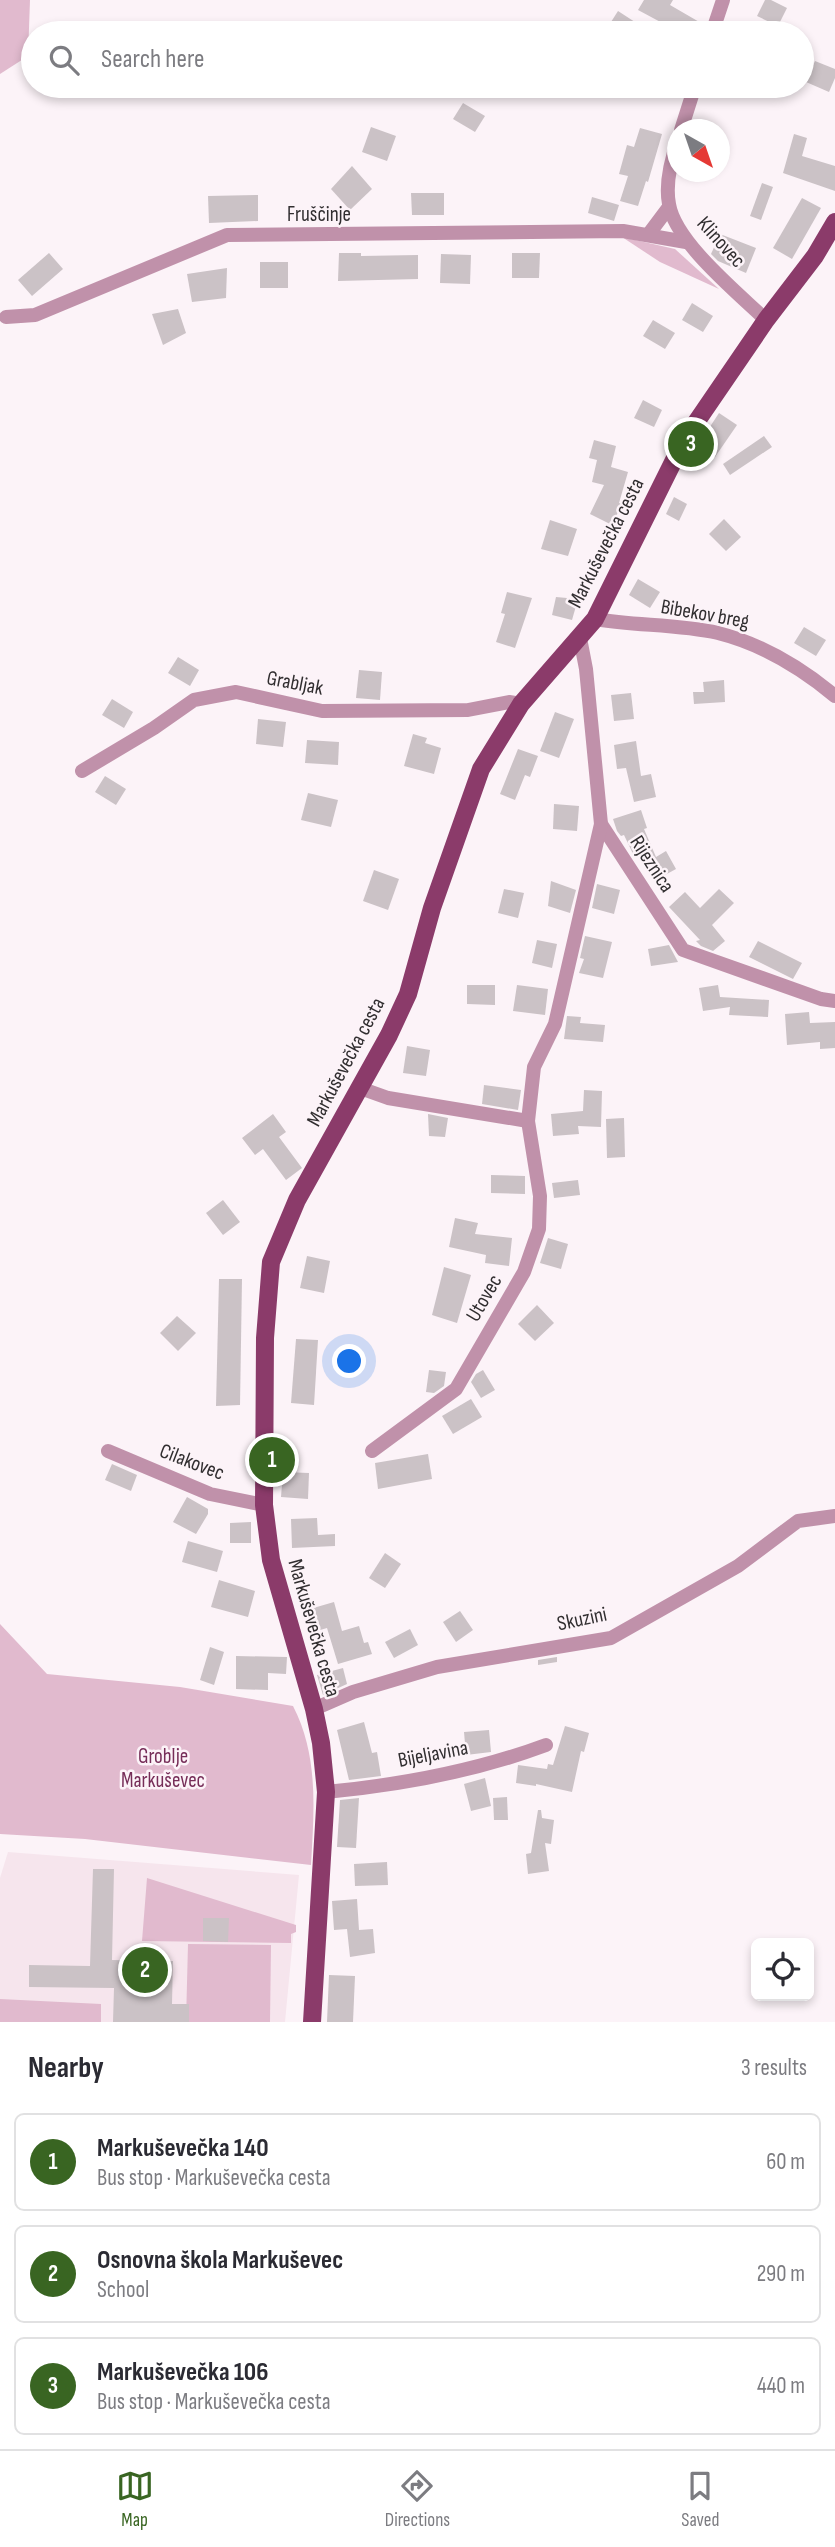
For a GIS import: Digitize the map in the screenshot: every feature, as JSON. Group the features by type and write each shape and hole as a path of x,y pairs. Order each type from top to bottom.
{"main road":[{"name":"Markuševečka cesta","path":"312,2022 326,1793 321,1743 314,1709 271,1560 264,1505 265,1338 271,1262 297,1200 389,1035 408,994 432,908 481,769 521,705 595,619 684,440 766,320 815,256 835,222"}],"street":[{"path":"716,21 723,0"},
{"path":"684,119 691,98"},
{"name":"Klinovec","path":"667,182 669,206 686,242 766,320"},
{"path":"648,235 669,206"},
{"name":"Fruščinje","path":"6,317 35,315 227,235 623,232 686,242"},
{"name":"Bibekov breg","path":"595,619 716,633 753,643 796,666 835,696"},
{"name":"Rijeznica","path":"580,638 586,669 601,824 683,950 821,999 835,1001"},
{"name":"Grabljak","path":"82,771 154,728 194,700 236,692 323,711 468,710 509,702 521,705"},
{"name":"Utovec","path":"372,1451 456,1390 524,1272 539,1229 540,1196 528,1121 534,1067 555,1024 601,824"},
{"path":"360,1088 388,1098 528,1121"},
{"name":"Cilakovec","path":"108,1451 210,1494 264,1505"},
{"name":"Skuzini","path":"314,1709 353,1692 437,1667 611,1638 738,1566 798,1521 835,1516"},
{"name":"Bijeljavina","path":"326,1793 450,1773 500,1762 546,1745"}],"shaded area":[{"path":"8,1852 299,1875 285,2022 0,2022 0,1878"}],"green space":[{"path":"0,0 30,0 29,21 21,21 21,60 0,74"},
{"path":"622,237 675,249 719,289 660,262"},
{"name":"Groblje Markuševec","path":"0,1624 47,1674 180,1687 293,1706 307,1744 311,1764 311,1865 85,1839 0,1834"},
{"path":"147,1878 296,1925 296,1932 291,1934 291,1943 142,1941"},
{"path":"188,1944 271,1945 270,2022 186,2022"},
{"path":"0,1999 101,2004 101,2022 0,2022"}],"building":[{"path":"644,0 673,0 670,5 698,21 659,21 638,10"},
{"path":"765,0 787,8 780,21 768,21 757,16"},
{"path":"618,11 633,21 612,21"},
{"path":"815,61 835,69 835,78 829,92 814,85"},
{"path":"463,103 485,116 475,132 453,119"},
{"path":"371,127 396,136 387,161 362,152"},
{"path":"640,128 662,134 638,206 620,201 628,176 619,174 627,145 634,147"},
{"path":"794,134 807,138 802,156 835,166 835,191 783,173"},
{"path":"352,166 372,189 350,210 331,189"},
{"path":"762,183 773,187 761,220 750,216"},
{"path":"411,193 444,193 444,215 412,215"},
{"path":"258,195 258,221 209,223 208,196"},
{"path":"592,197 619,205 614,221 588,213"},
{"path":"802,198 821,208 792,259 773,248"},
{"path":"720,234 756,248 746,273 718,261 711,254"},
{"path":"49,253 63,269 32,296 18,280"},
{"path":"339,253 361,253 361,256 418,255 418,279 338,281"},
{"path":"512,253 540,253 539,278 512,278"},
{"path":"441,254 471,255 470,284 440,283"},
{"path":"260,262 288,262 288,288 260,288"},
{"path":"227,268 226,298 192,302 187,274"},
{"path":"692,303 713,316 703,332 682,320"},
{"path":"178,309 186,333 163,345 152,314"},
{"path":"653,320 675,333 665,349 643,336"},
{"path":"643,400 662,410 654,427 634,418"},
{"path":"719,413 737,425 715,457 698,445"},
{"path":"764,436 772,447 730,475 723,464"},
{"path":"594,440 616,446 611,467 628,472 619,503 622,504 612,525 590,514 604,485 592,482 597,460 589,458"},
{"path":"674,497 687,504 679,521 666,514"},
{"path":"724,519 741,537 726,551 709,534"},
{"path":"550,520 577,529 568,556 541,549"},
{"path":"638,579 660,592 650,608 629,595"},
{"path":"507,592 532,598 515,648 496,642 505,614 501,613"},
{"path":"556,597 578,599 572,620 552,615"},
{"path":"804,627 826,640 816,656 794,643"},
{"path":"178,657 199,670 190,686 168,673"},
{"path":"359,670 382,672 380,700 356,698"},
{"path":"724,680 725,702 694,704 693,692 704,692 703,682"},
{"path":"631,693 634,719 614,721 611,695"},
{"path":"112,699 133,712 124,728 102,715"},
{"path":"555,712 574,719 559,758 540,751"},
{"path":"258,719 286,722 283,747 256,744"},
{"path":"413,734 427,738 425,743 441,748 434,774 404,766"},
{"path":"307,740 339,742 338,765 305,763"},
{"path":"636,741 641,776 651,774 656,797 634,802 626,768 617,769 614,745"},
{"path":"518,749 538,756 530,777 525,775 515,800 500,794"},
{"path":"105,776 126,789 116,805 95,792"},
{"path":"308,793 338,800 331,827 301,820"},
{"path":"554,804 579,806 577,831 553,829"},
{"path":"641,810 647,828 644,829 656,857 666,851 676,869 665,875 670,887 662,891 642,855 635,858 624,835 621,836 617,831 613,819"},
{"path":"374,870 399,879 388,910 363,901"},
{"path":"551,881 576,890 570,913 548,906"},
{"path":"597,884 620,890 614,914 592,908"},
{"path":"504,889 524,893 518,918 498,913"},
{"path":"719,889 734,903 712,925 725,941 713,951 696,941 700,940 669,907 685,892 700,908"},
{"path":"585,936 612,942 603,978 579,973 584,959 580,958"},
{"path":"537,940 557,944 552,968 532,963"},
{"path":"758,941 802,963 793,979 749,957"},
{"path":"669,945 678,962 651,966 648,949"},
{"path":"467,985 495,985 495,1005 467,1004"},
{"path":"517,985 548,989 545,1015 513,1011"},
{"path":"718,985 720,997 769,1000 768,1017 729,1015 730,1007 703,1011 699,988"},
{"path":"809,1012 810,1023 835,1022 835,1048 820,1049 820,1042 787,1045 785,1014"},
{"path":"567,1016 581,1017 580,1023 605,1025 603,1042 564,1039"},
{"path":"407,1046 430,1050 426,1076 403,1073"},
{"path":"484,1085 521,1090 518,1110 482,1104"},
{"path":"584,1090 602,1091 601,1127 578,1126 579,1134 553,1136 551,1114 583,1111"},
{"path":"273,1114 286,1132 279,1137 302,1168 286,1180 263,1149 255,1155 242,1138"},
{"path":"428,1114 448,1118 445,1137 429,1136"},
{"path":"624,1118 625,1157 607,1158 606,1119"},
{"path":"491,1175 525,1176 525,1194 491,1193"},
{"path":"578,1180 580,1195 554,1198 552,1183"},
{"path":"223,1200 240,1222 223,1235 206,1213"},
{"path":"455,1218 478,1223 475,1234 512,1238 509,1266 485,1263 486,1255 449,1247"},
{"path":"548,1238 568,1244 561,1269 540,1263"},
{"path":"307,1256 330,1261 324,1293 300,1288"},
{"path":"444,1267 471,1275 457,1323 432,1315"},
{"path":"219,1279 242,1279 240,1405 216,1406"},
{"path":"537,1305 554,1323 535,1341 518,1324"},
{"path":"177,1316 196,1333 178,1351 160,1333"},
{"path":"296,1339 318,1340 314,1405 291,1403"},
{"path":"429,1370 446,1372 444,1386 434,1393 426,1392"},
{"path":"483,1370 495,1390 481,1398 471,1382 476,1374"},
{"path":"471,1399 482,1417 453,1434 442,1416"},
{"path":"428,1454 432,1479 378,1489 375,1463"},
{"path":"112,1464 137,1475 131,1491 105,1480"},
{"path":"283,1472 309,1473 308,1499 281,1497"},
{"path":"187,1497 208,1509 208,1514 196,1534 173,1522"},
{"path":"317,1518 318,1535 335,1534 335,1546 292,1548 291,1519"},
{"path":"251,1522 251,1543 230,1543 230,1523"},
{"path":"188,1541 223,1551 217,1572 182,1562"},
{"path":"385,1553 401,1564 385,1588 369,1578"},
{"path":"219,1580 255,1591 248,1617 211,1607"},
{"path":"334,1602 342,1631 359,1626 364,1643 368,1642 372,1654 338,1664 327,1628 310,1633 303,1611"},
{"path":"460,1611 473,1630 456,1642 443,1622"},
{"path":"410,1629 418,1645 394,1658 385,1642"},
{"path":"210,1647 224,1652 214,1685 200,1680"},
{"path":"236,1656 287,1657 286,1674 268,1673 268,1690 236,1689"},
{"path":"557,1657 557,1662 538,1665 538,1660"},
{"path":"343,1668 347,1684 323,1695 317,1675"},
{"path":"364,1722 372,1753 377,1752 381,1776 349,1780 337,1730"},
{"path":"565,1726 589,1733 584,1752 581,1751 572,1792 536,1784 516,1783 518,1765 547,1769 548,1764 553,1765"},
{"path":"489,1730 491,1752 466,1755 464,1732"},
{"path":"485,1778 491,1806 471,1811 464,1784"},
{"path":"507,1797 508,1820 494,1820 493,1798"},
{"path":"359,1798 356,1848 337,1847 340,1800"},
{"path":"538,1810 541,1810 542,1818 554,1820 551,1844 545,1843 549,1871 528,1874 526,1854 531,1853"},
{"path":"387,1862 388,1885 355,1886 354,1864"},
{"path":"93,1869 114,1869 112,1960 173,1961 172,2004 189,2004 189,2022 113,2022 114,1988 29,1987 29,1965 90,1966"},
{"path":"357,1899 359,1930 373,1929 375,1953 350,1957 347,1929 334,1930 332,1901"},
{"path":"203,1918 229,1918 228,1942 203,1941"},
{"path":"329,1975 355,1976 353,2022 327,2022"}],"place":[{"name":"Markuševečka 106","path":"691,444"},
{"name":"Markuševečka 140","path":"272,1460"},
{"name":"Osnovna škola Markuševec","path":"145,1970"}]}
